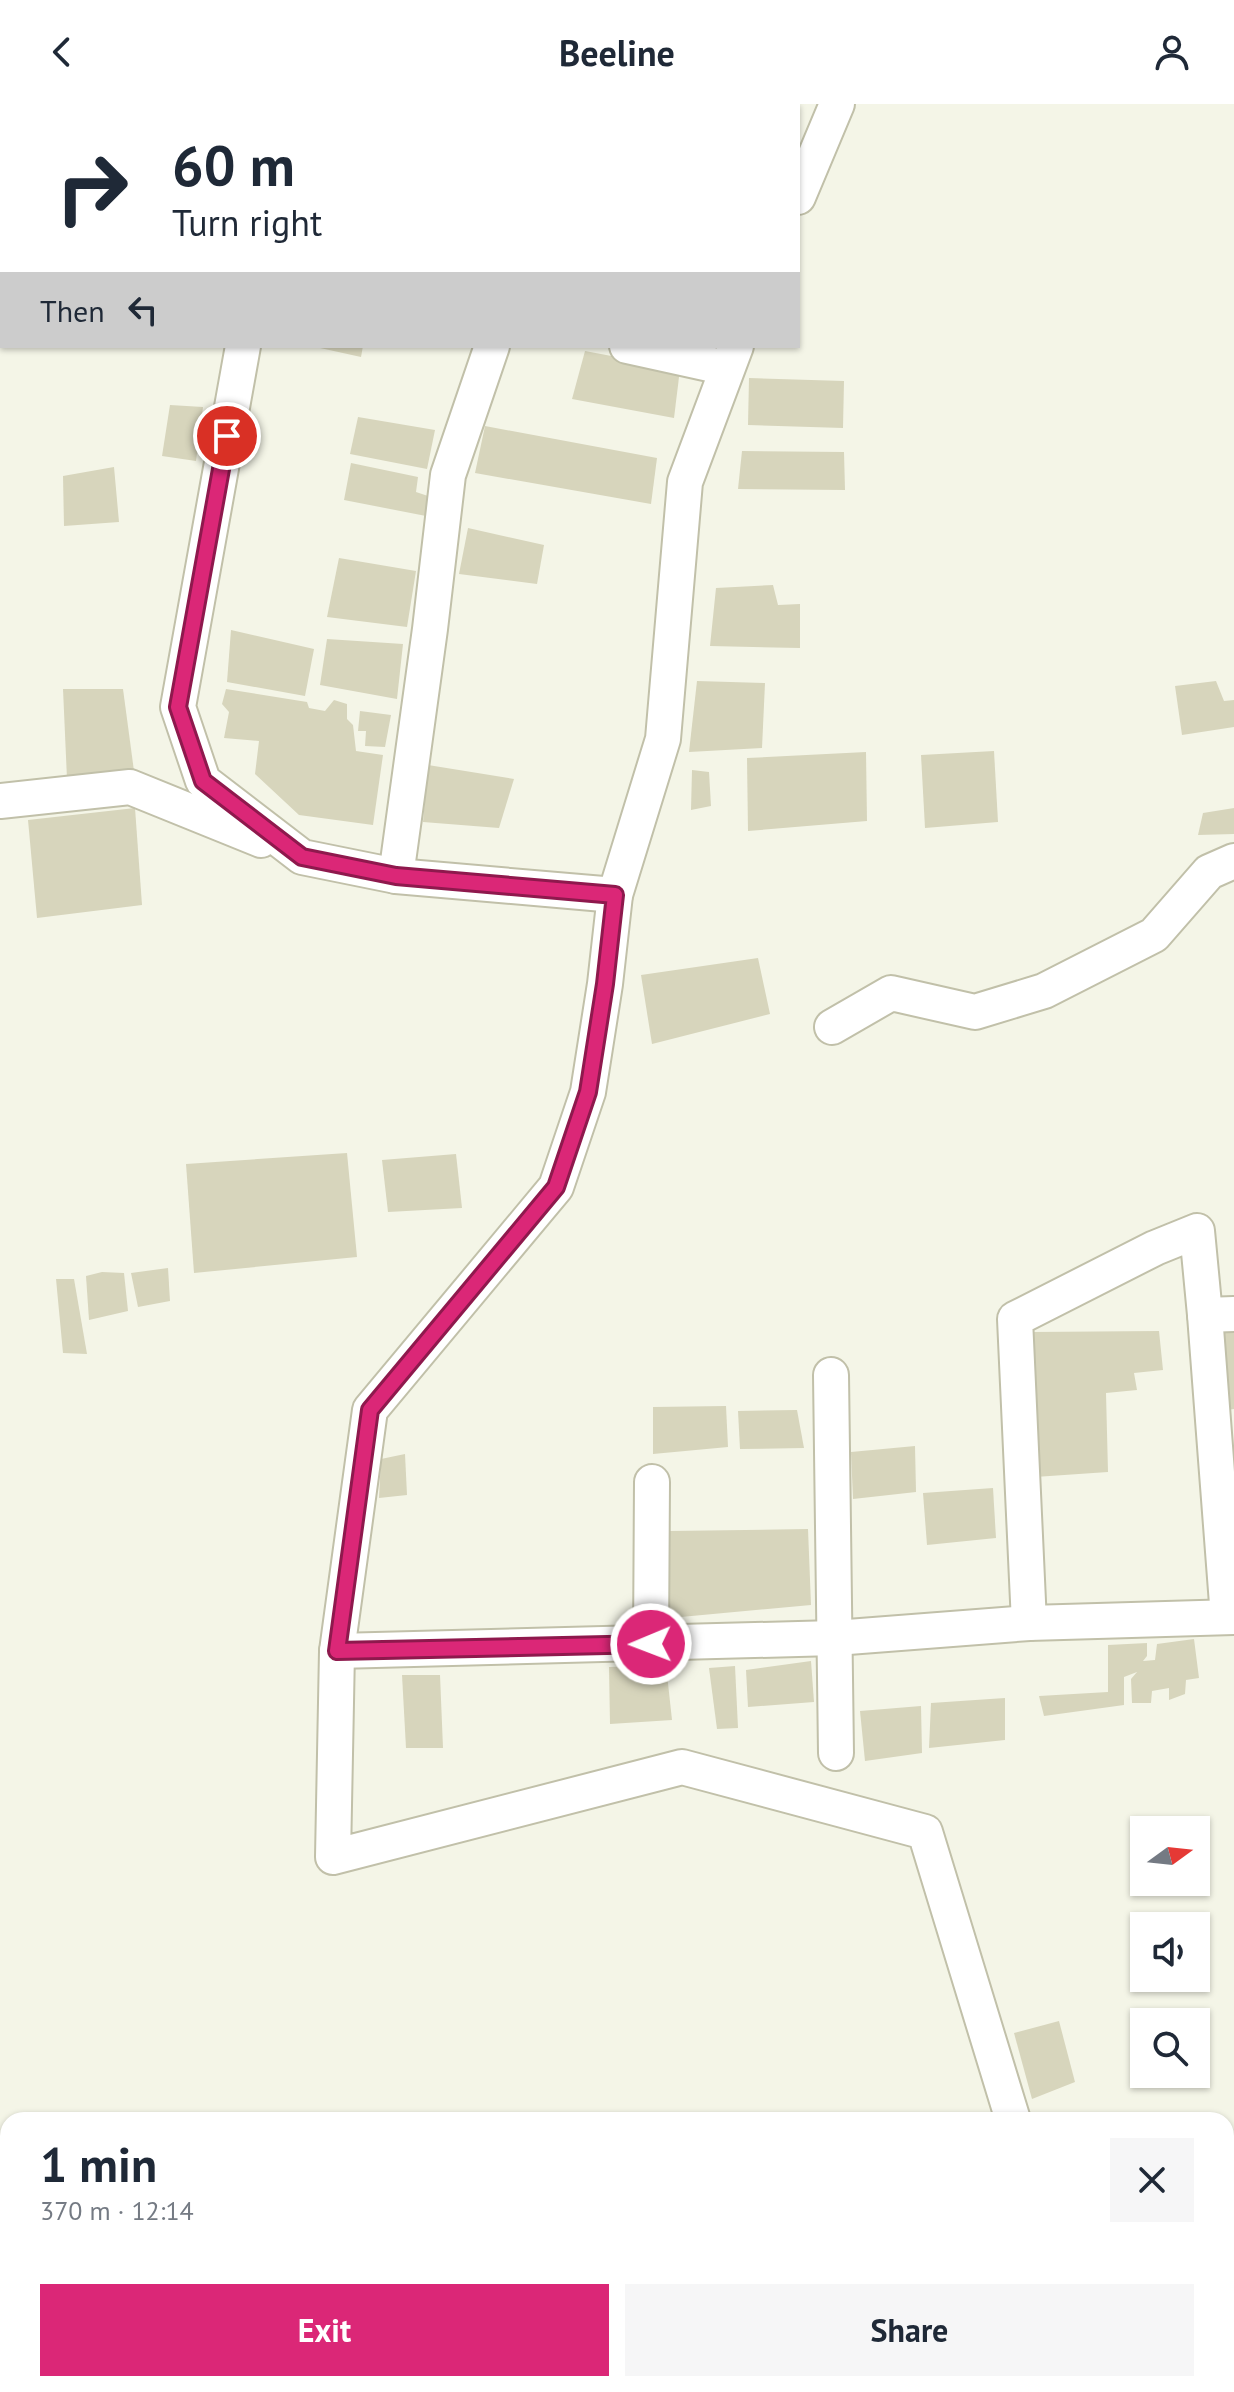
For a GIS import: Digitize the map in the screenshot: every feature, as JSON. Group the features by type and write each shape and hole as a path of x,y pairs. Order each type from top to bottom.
{"street":[{"path":"800,192 837,104"},
{"path":"243,348 178,707 203,781 302,857"},
{"path":"396,876 448,475 491,348"},
{"path":"646,348 731,357 685,482 663,739 615,895 588,1092 556,1187 370,1410 337,1651 333,1857 682,1767 925,1832 1011,2112"},
{"path":"0,801 130,787 302,857 396,876 615,895"},
{"path":"832,1027 891,993 975,1012 1044,991 1154,935 1209,872 1234,861"},
{"path":"337,1651 835,1638 1029,1623 1231,1617 1219,1315 1197,1231 1155,1248 1015,1319 1029,1623"},
{"path":"831,1375 836,1753"},
{"path":"651,1644 652,1482"}],"building":[{"path":"320,348 363,348 361,357"},
{"path":"585,351 680,369 674,418 572,399"},
{"path":"749,378 844,381 843,428 748,425"},
{"path":"170,405 203,407 196,461 162,456"},
{"path":"358,417 435,430 427,469 350,454"},
{"path":"485,426 657,458 651,504 475,473"},
{"path":"742,451 844,452 845,490 738,489"},
{"path":"351,463 418,477 416,492 428,496 426,516 344,500"},
{"path":"114,467 119,522 64,526 63,476"},
{"path":"468,528 544,545 537,584 459,574"},
{"path":"339,558 416,571 407,627 327,617"},
{"path":"773,585 778,605 800,604 800,648 710,646 716,588"},
{"path":"231,630 314,649 305,696 227,682"},
{"path":"327,639 403,644 397,699 320,685"},
{"path":"697,681 765,683 762,748 689,752"},
{"path":"1216,681 1224,701 1234,700 1234,727 1182,735 1175,686"},
{"path":"63,689 123,689 134,771 67,779"},
{"path":"226,689 307,702 309,708 325,711 334,700 347,704 347,719 353,725 356,751 383,755 373,825 299,815 255,774 259,741 224,738 229,712 222,704"},
{"path":"360,711 391,715 385,747 365,746 366,731 358,731"},
{"path":"994,751 998,822 925,828 921,755"},
{"path":"866,752 867,821 748,831 747,758"},
{"path":"428,765 514,779 499,828 423,822"},
{"path":"692,770 709,772 711,806 691,810"},
{"path":"135,808 142,905 37,918 28,820"},
{"path":"1234,808 1234,834 1198,835 1203,813"},
{"path":"758,958 770,1014 652,1044 641,975"},
{"path":"347,1153 357,1257 194,1273 186,1164"},
{"path":"456,1154 462,1208 388,1212 382,1160"},
{"path":"168,1268 170,1301 138,1307 131,1273"},
{"path":"102,1272 124,1273 128,1311 89,1320 86,1276"},
{"path":"56,1279 74,1279 87,1354 63,1353"},
{"path":"1234,1330 1234,1409 1226,1410 1223,1331"},
{"path":"1159,1331 1163,1370 1134,1373 1137,1390 1106,1393 1108,1472 1035,1477 1032,1332"},
{"path":"726,1406 728,1447 653,1454 653,1407"},
{"path":"797,1410 804,1448 740,1449 738,1411"},
{"path":"915,1446 916,1492 853,1499 851,1452"},
{"path":"405,1454 407,1495 379,1498 381,1459"},
{"path":"993,1488 996,1538 927,1545 923,1493"},
{"path":"808,1529 811,1605 670,1618 670,1531"},
{"path":"1194,1639 1199,1678 1186,1680 1185,1694 1169,1700 1169,1688 1152,1691 1151,1703 1132,1703 1131,1679 1137,1672 1124,1677 1124,1705 1044,1716 1039,1696 1108,1692 1108,1645 1147,1643 1147,1656 1143,1661 1155,1660 1157,1644"},
{"path":"811,1661 814,1702 748,1707 746,1670"},
{"path":"666,1665 672,1720 610,1724 609,1667"},
{"path":"735,1666 738,1728 717,1729 709,1668"},
{"path":"402,1675 440,1675 443,1748 406,1748"},
{"path":"1005,1698 1005,1740 929,1748 931,1703"},
{"path":"921,1706 922,1753 865,1761 860,1711"},
{"path":"1059,2021 1075,2082 1032,2099 1014,2033"}],"route":[{"path":"227,436 178,707 203,781 302,857 396,876 615,895 588,1092 556,1187 370,1410 337,1651 651,1644"}]}
